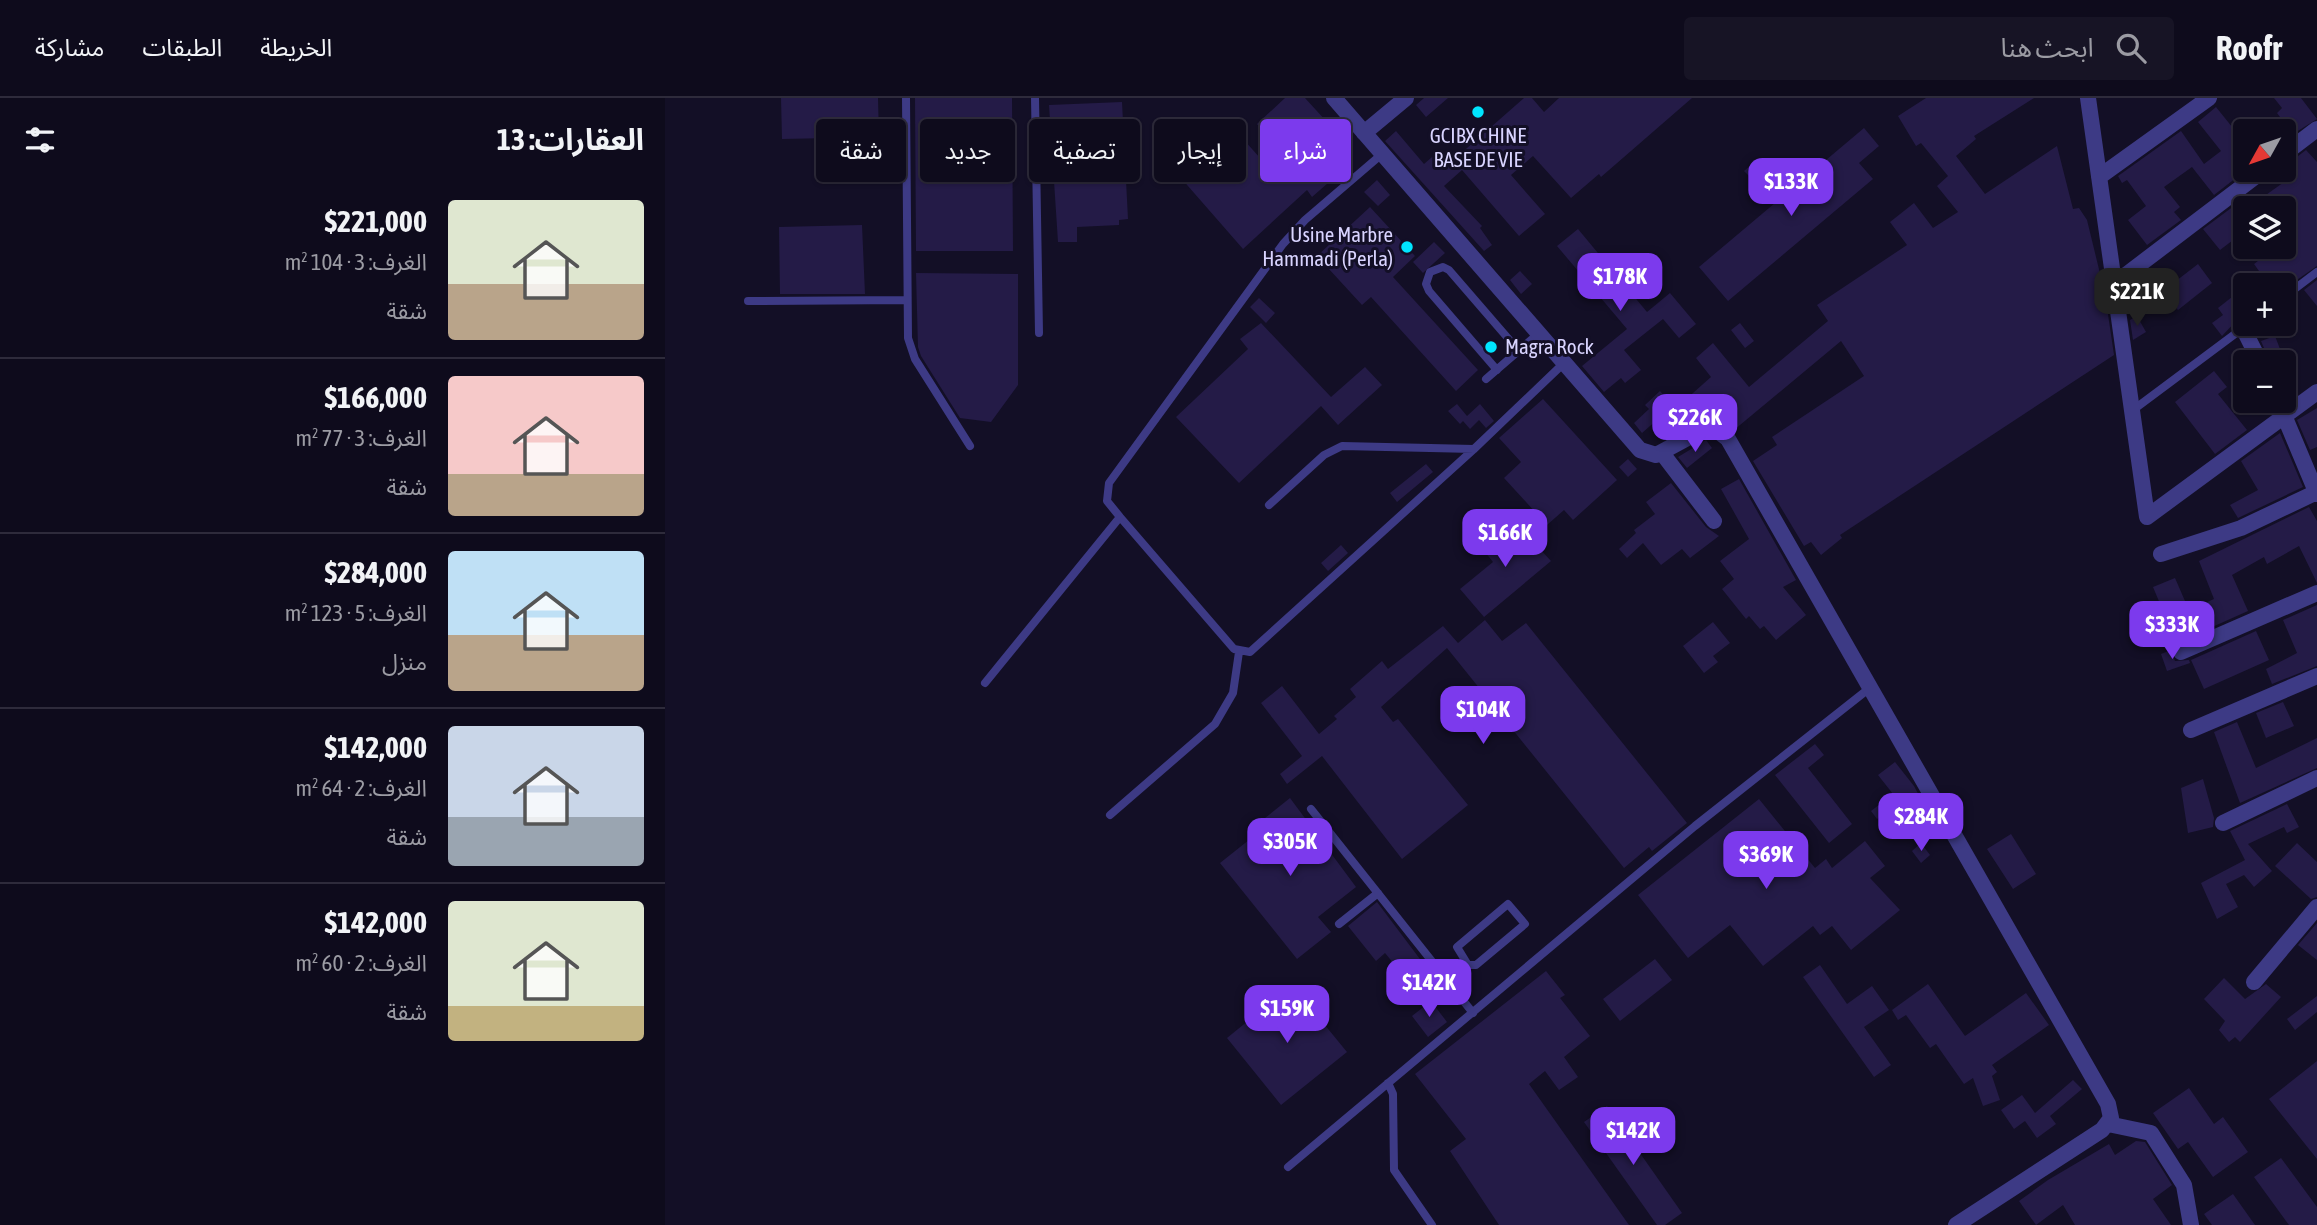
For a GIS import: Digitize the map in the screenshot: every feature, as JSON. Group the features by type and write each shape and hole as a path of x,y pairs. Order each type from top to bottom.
{"street":[{"path":"1334,98 1640,450 1650,455 1662,453 1697,430 1706,428 1714,429 1728,439 2108,1104 2111,1111 2108,1124 1956,1225"},
{"path":"1364,133 1406,98"},
{"path":"2088,98 2147,517 2274,413"},
{"path":"2099,177 2210,98"},
{"path":"2296,145 2317,129"},
{"path":"2114,284 2248,182"},
{"path":"2296,401 2317,392"},
{"path":"2161,554 2241,528 2317,493 2284,413"},
{"path":"1662,453 1714,521"},
{"path":"2181,652 2317,593"},
{"path":"2191,730 2317,676"},
{"path":"2223,823 2317,778"},
{"path":"2254,982 2317,906"},
{"path":"2108,1124 2151,1133 2184,1185 2191,1225"}],"lane":[{"path":"906,98 908,338 915,359 970,446"},
{"path":"1035,98 1039,333"},
{"path":"1110,815 1215,724 1233,693 1239,652 1107,501 1109,482 1283,244 1305,220 1382,154"},
{"path":"1497,370 1429,291 1426,284 1430,272 1443,267 1450,270 1519,351"},
{"path":"2296,288 2317,272"},
{"path":"748,301 906,300"},
{"path":"1486,379 1538,334"},
{"path":"2132,410 2233,336"},
{"path":"1239,652 1254,649 1474,449 1564,363"},
{"path":"1269,505 1324,455 1342,446 1350,444 1474,449"},
{"path":"985,683 1120,517"},
{"path":"1289,1167 1695,825 1871,687"},
{"path":"1311,809 1473,1013"},
{"path":"1339,924 1378,893"},
{"path":"1511,904 1525,924 1476,964 1471,966 1465,960 1457,951 1458,945 1511,904"},
{"path":"1445,977 1465,960"},
{"path":"1388,1083 1393,1094 1394,1170 1432,1225"}],"building":[{"path":"781,98 878,98 879,119 816,119 816,138 782,139"},
{"path":"915,98 1012,98 1012,119 920,119 920,182 1013,182 1013,251 916,251"},
{"path":"1285,98 1305,98 1324,119 1262,119"},
{"path":"1424,98 1448,98 1426,117 1416,105"},
{"path":"1524,98 1532,98 1544,112 1559,98 1692,98 1601,177 1599,174 1571,198 1533,156 1511,175 1545,214 1519,236 1462,170 1444,186 1482,226 1480,228 1492,245 1484,251 1385,141 1396,131 1424,164 1439,151 1450,163"},
{"path":"1926,98 2034,98 1974,136 1976,139 1956,156 1985,194 2057,146 2073,209 2079,208 2087,220 2105,294 2114,355 1840,535 1842,538 1821,555 1811,542 1804,546 1753,461 1777,445 1772,437 1864,376 1841,341 1734,430 1710,398 1671,433 1658,419 1642,433 1634,423 1649,409 1645,405 1660,391 1675,409 1711,377 1696,358 1713,343 1749,387 1828,321 1817,305 1907,245 1890,222 1914,203 1933,228 1958,212 1937,186 1948,176 1921,143 1916,146 1898,116"},
{"path":"2274,98 2301,98 2317,119 2296,132 2296,119 2282,119 2277,113 2282,108"},
{"path":"1122,102 1123,119 1050,119 1049,105"},
{"path":"2216,107 2233,128 2233,180 2214,195 2192,167 2164,187 2180,207 2174,212 2181,220 2147,245 2128,220 2146,206 2127,180 2122,183 2118,176 2181,131 2204,164 2221,151 2198,122"},
{"path":"1864,128 1879,146 1859,163 1873,179 1728,301 1699,267"},
{"path":"1246,142 1260,158 1260,182 1328,183 1312,197 1307,190 1243,249 1184,182 1246,182"},
{"path":"2306,150 2317,162 2317,266 2296,281 2296,273 2260,273 2254,264 2260,259 2296,259 2296,196 2264,196 2284,182 2296,182 2296,158"},
{"path":"1758,159 1767,170 1754,181 1744,171"},
{"path":"1377,180 1390,195 1378,206 1364,192"},
{"path":"1054,182 1126,182 1128,219 1119,220 1119,225 1077,227 1077,242 1058,242"},
{"path":"1370,207 1415,256 1393,277 1478,370 1456,391 1371,297 1362,305 1317,256"},
{"path":"2233,207 2233,240 2220,250 2203,229"},
{"path":"862,225 865,294 780,294 779,227"},
{"path":"1578,229 1647,312 1670,293 1696,324 1679,338 1663,319 1624,350 1641,370 1625,383 1621,378 1604,392 1582,366 1627,329 1557,246"},
{"path":"1434,242 1445,253 1423,273 1413,262"},
{"path":"2198,264 2212,283 2178,310 2163,291"},
{"path":"1520,271 1532,284 1521,294 1510,280"},
{"path":"916,273 1018,274 1018,385 991,422 960,418 921,356 918,347"},
{"path":"2317,280 2317,306 2304,290"},
{"path":"2232,297 2233,324 2222,336 2212,323 2223,315 2218,308"},
{"path":"1259,298 1275,313 1266,323 1250,307"},
{"path":"2137,316 2146,332 2133,340 2130,320"},
{"path":"1261,323 1331,397 1365,367 1382,385 1338,425 1321,406 1239,483 1176,417 1248,349 1240,339"},
{"path":"1740,323 1754,341 1745,348 1731,330"},
{"path":"2275,336 2280,350 2265,350 2261,341"},
{"path":"2214,371 2227,387 2218,394 2247,430 2215,454 2175,402"},
{"path":"1543,399 1617,480 1573,520 1564,510 1547,525 1504,478 1521,462 1499,438"},
{"path":"1457,404 1467,416 1480,404 1494,421 1486,428 1479,420 1470,429 1463,421 1460,424 1448,411"},
{"path":"2317,408 2317,447 2310,450 2297,420"},
{"path":"2280,433 2303,487 2238,518 2230,505 2258,490 2241,461"},
{"path":"1706,440 1712,448 1687,468 1678,457"},
{"path":"1628,459 1637,469 1628,477 1619,467"},
{"path":"1426,464 1433,472 1397,502 1390,493"},
{"path":"1739,479 1796,580 1783,587 1806,615 1776,640 1764,626 1760,629 1749,616 1746,619 1722,589 1734,579 1720,561 1749,539 1721,489"},
{"path":"1671,483 1706,527 1719,536 1690,558 1682,549 1661,565 1643,543 1627,558 1619,549 1636,533 1634,530 1655,514 1646,502"},
{"path":"2309,507 2317,521 2317,583 2299,546 2267,564 2264,557 2232,575 2248,611 2201,632 2191,609 2214,599 2199,561"},
{"path":"1511,518 1551,561 1484,617 1460,589 1493,562 1485,552 1508,534 1502,526"},
{"path":"1341,545 1348,553 1328,571 1321,563"},
{"path":"2175,578 2185,601 2163,611 2153,587"},
{"path":"2317,605 2317,666 2272,684 2266,669 2297,653 2283,620"},
{"path":"1485,620 1502,641 1526,623 1687,823 1652,851 1649,847 1624,868 1447,648 1381,707 1393,722 1398,719 1468,805 1402,859 1322,756 1287,784 1280,774 1302,756 1261,703 1282,686 1319,734 1337,719 1334,716 1356,697 1350,689 1382,661 1388,669 1443,626 1458,643"},
{"path":"1713,622 1730,643 1713,656 1718,662 1704,673 1683,646"},
{"path":"2256,631 2269,660 2204,689 2191,660"},
{"path":"2171,650 2175,661 2189,660 2190,663 2167,671 2161,654"},
{"path":"2283,702 2294,726 2266,738 2256,713"},
{"path":"2237,722 2256,768 2317,738 2317,768 2240,803 2214,732"},
{"path":"1815,744 1824,755 1808,768 1852,824 1829,843 1775,775"},
{"path":"1895,762 1914,786 1926,809 1905,825 1892,808 1877,819 1871,811 1893,794 1878,775"},
{"path":"2203,779 2214,818 2213,827 2188,833 2181,788"},
{"path":"1290,798 1356,887 1318,917 1331,932 1297,959 1220,863 1269,824 1265,818"},
{"path":"1759,799 1815,868 1826,859 1832,868 1865,841 1885,866 1870,878 1900,910 1851,950 1832,926 1820,935 1813,926 1763,966 1730,925 1688,958 1638,895"},
{"path":"2287,804 2299,827 2287,833 2284,827 2248,844 2272,871 2254,887 2244,875 2226,884 2238,907 2217,919 2201,883 2245,860 2230,831"},
{"path":"2011,834 2036,874 2013,889 1987,849"},
{"path":"1921,843 1930,855 1921,863 1912,851"},
{"path":"2297,843 2317,862 2317,897 2311,899 2275,866"},
{"path":"1377,902 1432,975 1414,989 1410,984 1399,993 1392,985 1404,976 1385,953 1376,961 1348,926"},
{"path":"2317,923 2317,960 2298,945"},
{"path":"1655,959 1672,980 1620,1021 1603,999"},
{"path":"1820,965 1847,1004 1872,986 1889,1010 1864,1027 1891,1065 1874,1077 1803,977"},
{"path":"1546,971 1565,995 1560,998 1590,1036 1564,1057 1578,1077 1559,1090 1545,1071 1529,1084 1629,1225 1499,1225 1450,1151 1466,1139 1415,1074"},
{"path":"2224,978 2245,999 2266,984 2281,997 2240,1042 2235,1037 2229,1042 2219,1030 2225,1021 2204,999"},
{"path":"1928,984 1965,1036 2026,993 2049,1025 1992,1065 1997,1072 1992,1076 2000,1100 1983,1106 1973,1078 1964,1084 1936,1044 1930,1048 1906,1015 1898,1020 1892,1010"},
{"path":"1292,985 1347,1052 1281,1105 1227,1038"},
{"path":"2317,996 2317,1012 2295,1030 2287,1019"},
{"path":"1431,1001 1447,1022 1428,1037 1412,1016"},
{"path":"2317,1061 2317,1159 2269,1099"},
{"path":"2073,1080 2082,1089 2050,1116 2056,1124 2037,1138 2025,1121 2014,1129 2001,1110 2022,1095 2035,1113"},
{"path":"2189,1088 2214,1124 2223,1117 2248,1152 2213,1177 2188,1142 2178,1149 2153,1113"},
{"path":"1607,1106 1682,1213 1665,1225 1657,1225 1584,1122"},
{"path":"2136,1141 2145,1142 2172,1185 2153,1199 2171,1225 2075,1225 2063,1205 2036,1225 2019,1201 2048,1180 2109,1144 2115,1155"},
{"path":"2281,1158 2317,1207 2317,1225 2289,1225 2254,1177"},
{"path":"2233,1194 2255,1225 2212,1225 2204,1214"}],"place":[{"name":"GCIBX CHINE BASE DE VIE","path":"1478,112"},
{"name":"Usine Marbre Hammadi (Perla)","path":"1407,247"},
{"name":"Magra Rock","path":"1491,347"}]}
